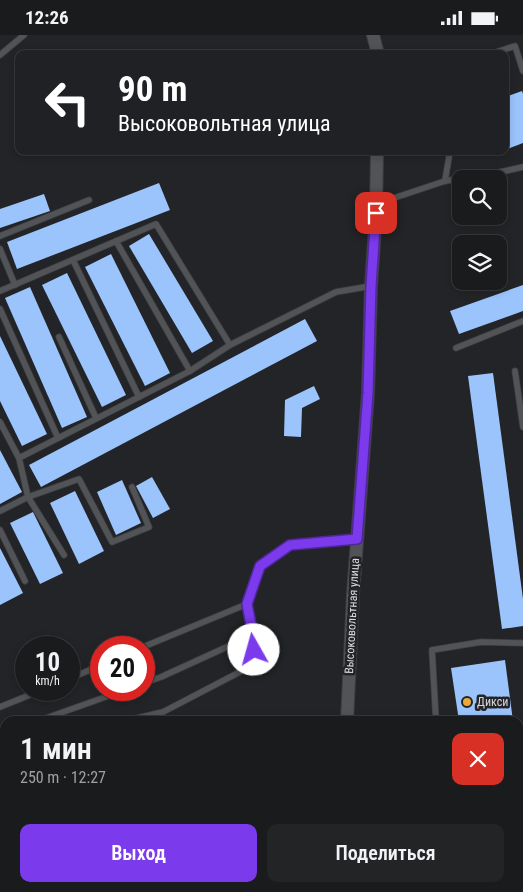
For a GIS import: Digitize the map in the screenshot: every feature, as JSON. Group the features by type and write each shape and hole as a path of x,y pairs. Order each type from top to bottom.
{"main road":[{"path":"374,35 377,50"},
{"name":"Высоковольтная улица","path":"347,716 353,595 368,393 377,155"}],"lane":[{"path":"0,55 24,35"},
{"path":"502,50 515,46 523,71"},
{"path":"445,181 449,155"},
{"path":"376,204 445,181 523,167"},
{"path":"0,236 89,200"},
{"path":"0,291 156,224 230,345"},
{"path":"116,241 190,371"},
{"path":"0,249 15,285"},
{"path":"73,260 139,397"},
{"path":"20,458 190,371 230,345 336,292 371,286"},
{"path":"0,309 58,438"},
{"path":"456,348 523,321"},
{"path":"58,337 96,419"},
{"path":"515,371 521,402 523,427"},
{"path":"0,422 20,458 28,497 64,555"},
{"path":"0,511 28,497 78,479 112,542 149,527 132,487"},
{"path":"0,531 25,581"},
{"path":"146,716 163,712 255,665 253,635 247,604 260,566 290,545 357,539"},
{"path":"155,642 247,604"},
{"path":"155,679 253,635"},
{"path":"436,716 432,650 481,642 523,643"},
{"path":"0,707 15,701"},
{"path":"52,716 95,701"}],"building":[{"path":"522,91 523,94 523,143 509,148 509,96"},
{"path":"159,183 170,210 17,269 7,242"},
{"path":"44,194 50,211 0,228 0,209"},
{"path":"149,234 213,341 192,353 129,246"},
{"path":"111,254 170,373 145,386 85,267"},
{"path":"67,273 126,395 102,407 42,285"},
{"path":"523,285 523,311 459,334 450,311"},
{"path":"30,287 87,417 62,428 5,298"},
{"path":"305,319 317,341 41,487 29,465"},
{"path":"0,336 47,434 22,446 0,401"},
{"path":"493,373 523,599 523,626 502,629 468,376"},
{"path":"314,386 320,399 302,408 301,437 284,436 285,400"},
{"path":"0,450 22,492 0,504"},
{"path":"152,477 170,509 153,518 136,486"},
{"path":"122,480 141,523 116,535 97,492"},
{"path":"75,491 104,551 79,564 50,503"},
{"path":"33,512 63,573 40,584 10,523"},
{"path":"0,548 23,593 0,605"},
{"path":"505,660 512,716 458,716 451,668"}],"place":[{"name":"Дикси","path":"467,702"}],"route":[{"path":"254,650 247,604 260,566 290,545 357,539 368,393 371,286 376,213"}]}
